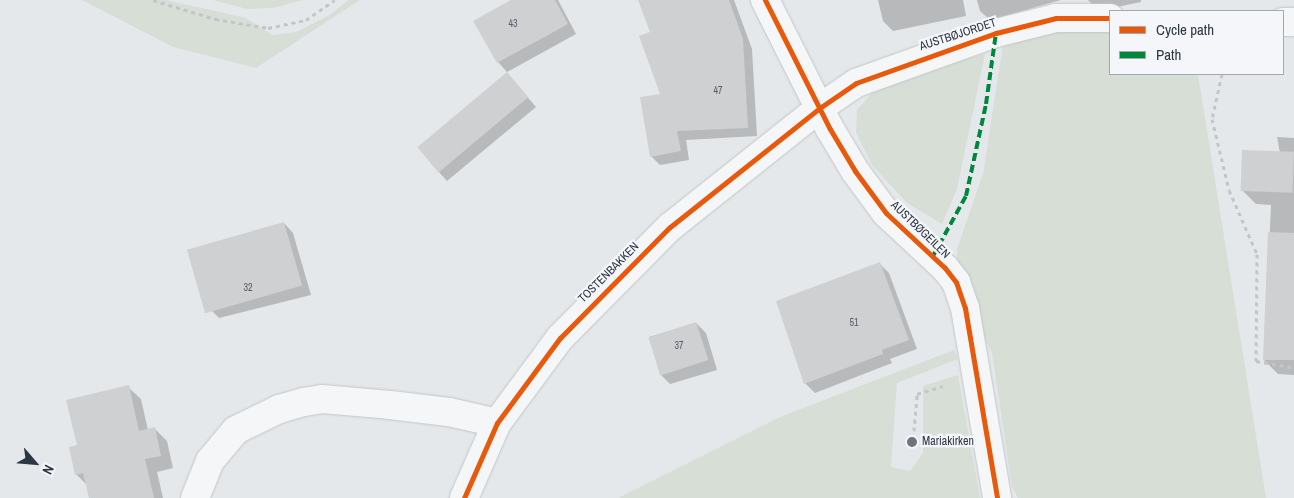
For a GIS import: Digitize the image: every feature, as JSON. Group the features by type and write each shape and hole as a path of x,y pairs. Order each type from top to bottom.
{"street":[{"name":"AUSTBØGEILEN","path":"765,0 821,106 830,129 855,171 886,213 933,256 956,282 965,308 997,498"},
{"name":"AUSTBØJORDET","path":"821,106 856,83 996,33 1056,18 1109,18"},
{"name":"TOSTENBAKKEN","path":"464,498 496,423 560,338 615,280 678,221 821,106"},
{"path":"195,498 210,461 236,430 279,409 304,402 322,399 390,405 449,412 496,423"}],"path":[{"path":"153,0 215,19 268,28 306,20 335,0"},
{"path":"1222,75 1212,119 1229,190 1257,254 1256,361 1294,368"},
{"path":"914,431 917,394 977,375"}],"shaded area":[{"path":"82,0 166,0 246,18 272,35 296,32 328,16 349,0 360,0 256,68 173,47"},
{"path":"213,0 303,0 273,8 247,9"},
{"path":"1057,29 1109,31 1109,75 1198,75 1266,498 1018,498 1012,487 992,353 956,282 957,249 983,174 1003,44"},
{"path":"985,54 957,189 942,224 907,203 872,165 856,133 857,110 872,93 906,75"},
{"path":"954,350 958,359 897,383 891,467 910,471 923,453 923,386 958,375 980,498 618,498 780,417"}],"building":[{"path":"511,0 555,0 568,24 497,63 473,21"},
{"path":"638,0 729,0 743,39 748,128 677,131 681,151 650,157 640,97 660,94 639,36 650,32"},
{"path":"507,72 528,97 439,172 417,147"},
{"path":"1242,150 1294,152 1293,193 1241,191"},
{"path":"284,222 302,285 205,313 187,250"},
{"path":"1268,232 1294,233 1294,360 1263,360"},
{"path":"880,262 909,340 882,350 883,354 804,384 776,301"},
{"path":"696,322 708,360 661,375 648,337"},
{"path":"129,385 139,431 155,427 161,456 145,459 154,498 89,498 83,473 75,475 69,447 77,445 66,400"}],"marked path":[{"path":"933,256 966,196 986,104 996,33"}],"cycle path":[{"path":"765,0 830,129 855,171 886,213 945,268 956,282 965,308 997,498"},
{"path":"464,498 497,423 560,338 670,227 821,107 856,83 996,33 1056,18 1109,18"}],"place":[{"name":"Mariakirken","path":"912,442"}]}
